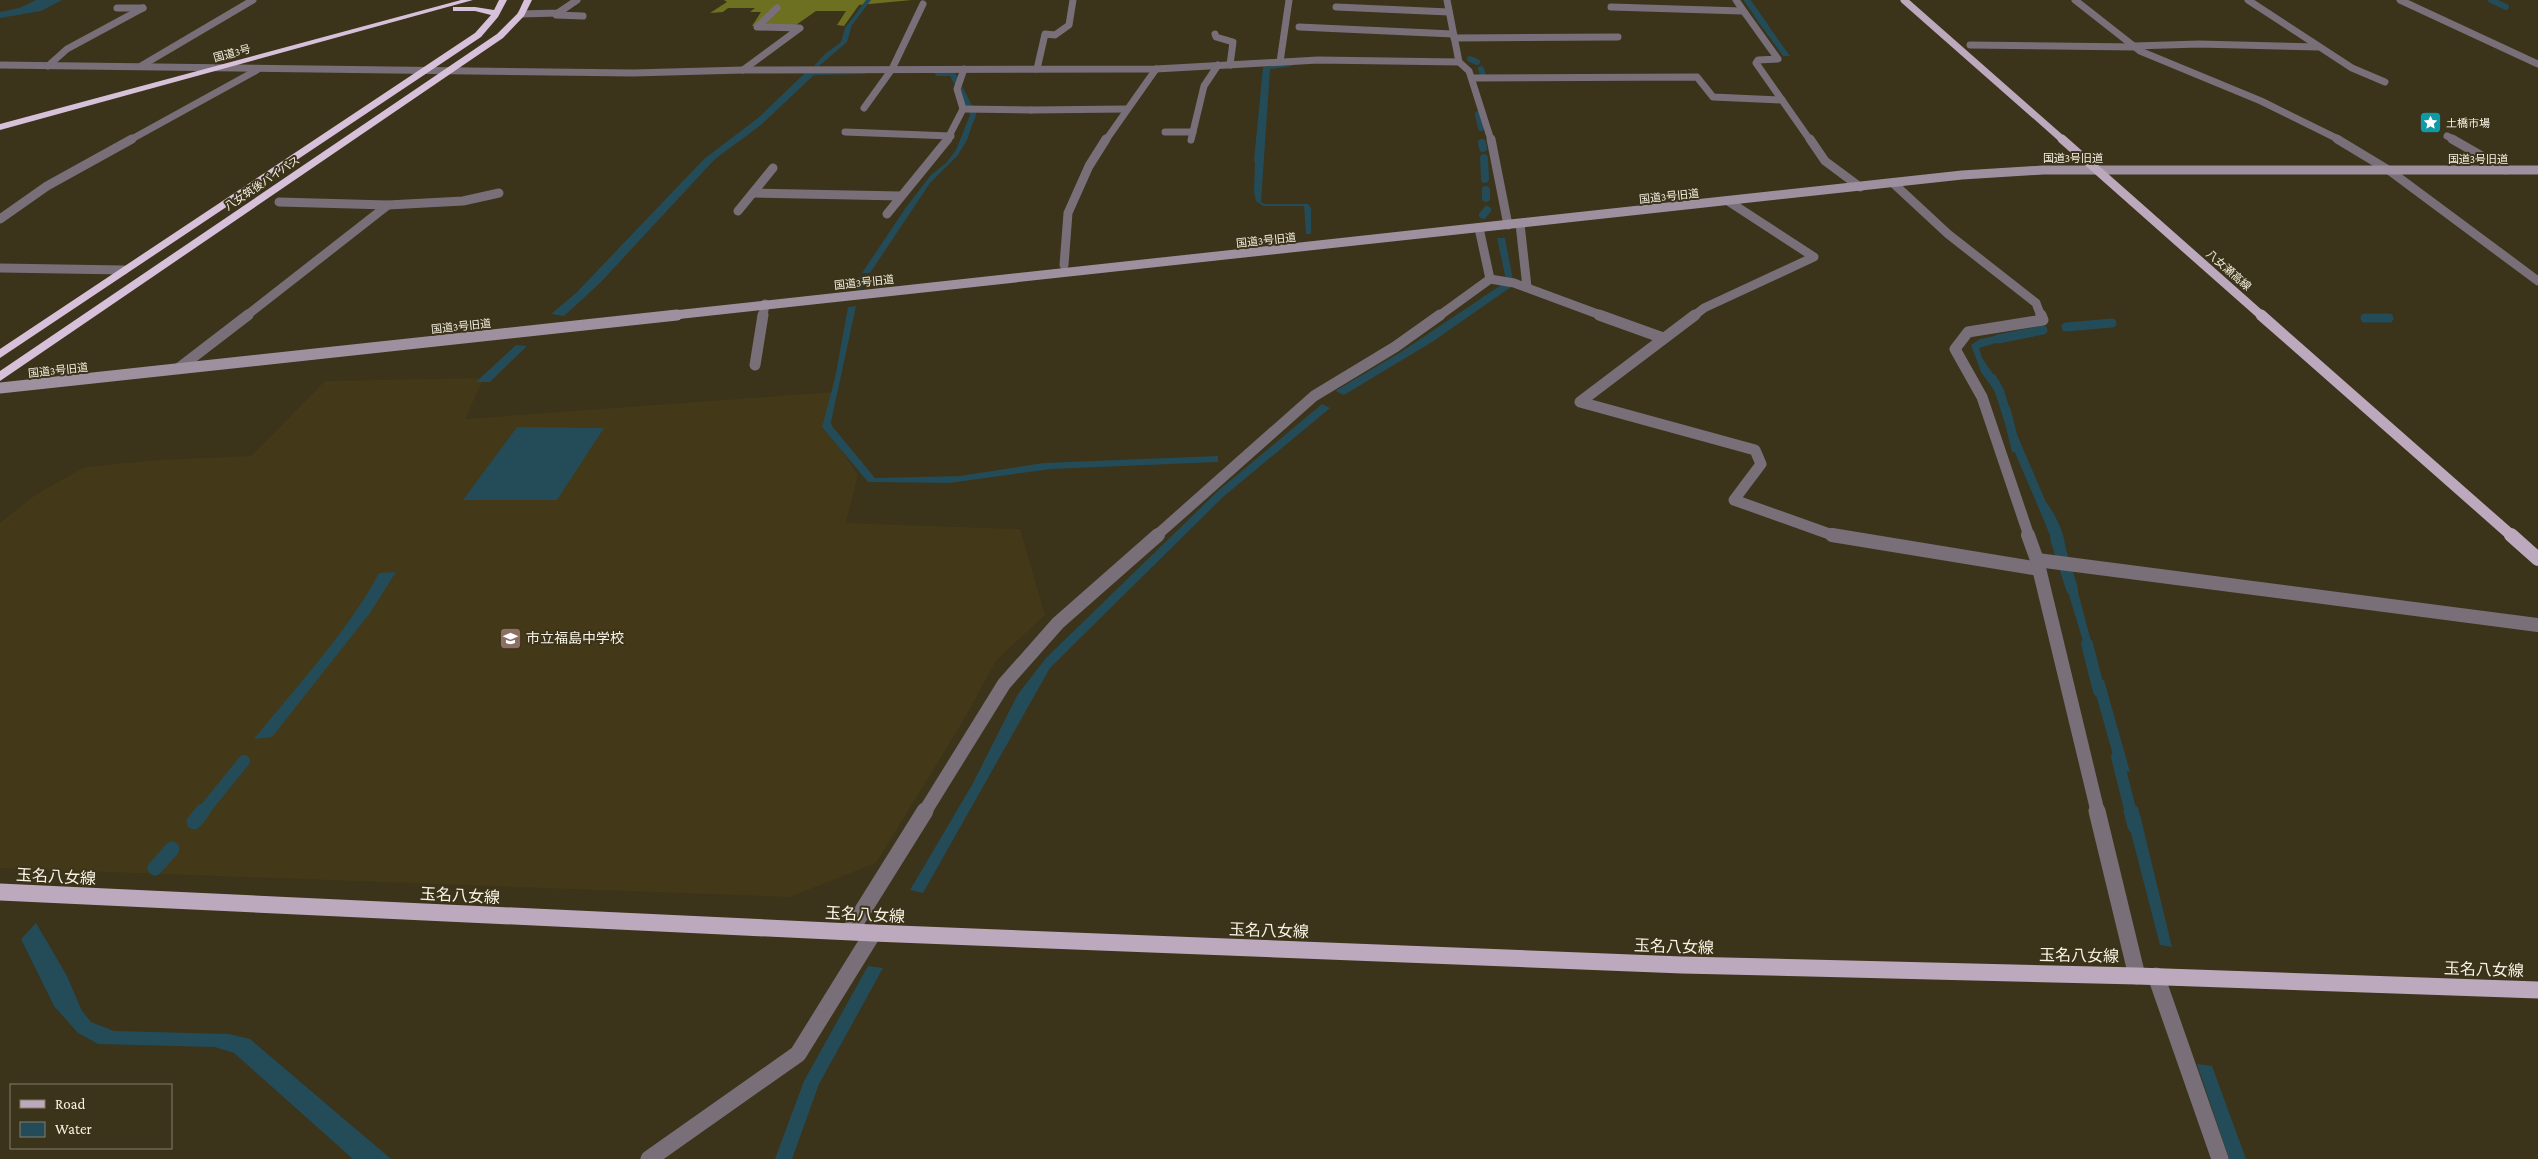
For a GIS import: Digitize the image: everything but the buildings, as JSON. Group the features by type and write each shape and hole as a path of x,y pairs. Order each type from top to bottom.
{"highway":[{"name":"国道3号","path":"0,128 469,0"},
{"name":"八女筑後バイパス","path":"0,354 478,35 495,15 503,0"},
{"name":"八女筑後バイパス","path":"0,377 500,36 521,14 528,0"},
{"path":"412,15 464,9 484,10 493,12 495,15"}],"main road":[{"name":"八女瀬高線","path":"1904,0 2538,559"},
{"name":"玉名八女線","path":"0,892 850,931 873,934 1682,965 2156,976 2538,990"}],"street":[{"path":"141,66 253,0"},
{"path":"521,14 558,13 577,0"},
{"path":"1037,69 1045,34 1055,35 1069,25 1073,0"},
{"path":"1280,62 1289,0"},
{"path":"1447,0 1459,62 1469,71 1488,126 1508,225"},
{"path":"1736,0 1778,59 1758,60 1756,63 1825,162 1860,187"},
{"path":"2075,0 2135,47 2185,71 2261,101 2334,136 2390,171 2538,281"},
{"path":"2248,0 2352,68 2386,82"},
{"path":"2400,0 2538,64"},
{"path":"864,108 892,69 923,4"},
{"path":"1336,7 1449,12"},
{"path":"1610,7 1743,12"},
{"path":"48,66 67,49 143,8 117,8"},
{"path":"743,70 800,28 757,27 777,8"},
{"path":"558,13 556,15 583,16"},
{"path":"1299,27 1454,36 1572,39 1618,37"},
{"path":"1215,34 1216,37 1233,42 1230,65"},
{"path":"1970,45 2135,47 2199,44 2318,47"},
{"path":"730,70 743,59"},
{"path":"0,65 633,73 730,70 1156,69 1318,60 1459,62"},
{"path":"1165,132 1192,136 1204,86 1218,65"},
{"path":"0,220 47,186 259,68"},
{"path":"887,214 933,161 951,136 963,109 957,89 964,69"},
{"path":"1064,264 1068,213 1089,166 1126,109 1156,69"},
{"path":"1472,78 1697,77 1713,97 1782,100"},
{"path":"963,109 1126,109"},
{"path":"845,132 951,136"},
{"path":"2448,136 2506,170"},
{"path":"738,211 773,168"},
{"name":"国道3号旧道","path":"0,388 765,304 2022,170 2538,170"},
{"path":"1893,183 1948,234 2036,303 2043,320 1968,332 1955,349 1982,397 2038,564 2136,976"},
{"path":"279,202 388,205 463,201 499,193"},
{"path":"753,193 901,196"},
{"path":"1728,201 1814,257 1704,308 1580,402 1755,450 1761,464 1734,500 1841,538 2538,625"},
{"path":"179,368 388,205"},
{"path":"1520,224 1526,288"},
{"path":"1479,228 1490,279"},
{"path":"0,268 124,270"},
{"path":"850,931 1004,684 1058,623 1314,396 1395,347 1490,279 1526,288 1664,338"},
{"path":"755,365 765,304"},
{"path":"649,1159 798,1054 873,934"},
{"path":"2156,976 2220,1159"}],"shaded area":[{"path":"724,0 912,0 859,5 844,26 837,25 846,11 816,11 796,25 752,26 761,12 750,12 755,8 728,8 723,12 710,13 727,2"},
{"name":"市立福島中学校","path":"484,378 465,419 834,392 823,423 858,475 846,523 1020,529 1045,615 996,661 962,723 876,863 790,897 0,868 0,523 35,495 85,467 157,460 251,456 325,381"}],"water":[{"path":"36,0 62,0 41,11 0,18 0,12 19,8"},
{"path":"866,0 871,0 852,25 847,42 819,66 814,66 825,54 841,42 845,28"},
{"path":"1754,16 1762,17 1790,56 1783,56"},
{"path":"1291,64 1293,66 1270,69 1261,202 1265,204 1308,204 1311,208 1311,234 1306,234 1304,206 1263,206 1256,201 1254,192 1254,160 1263,67"},
{"path":"866,71 865,74 814,75 761,125 715,159 600,283 564,316 551,314 576,293 704,159 758,118 806,72"},
{"path":"976,114 967,140 958,155 930,183 870,273 862,273 907,206 931,175 946,163 956,150 970,115"},
{"path":"1497,238 1505,238 1513,280 1511,287 1432,342 1344,395 1335,391 1401,352 1501,285 1506,280"},
{"path":"856,306 831,422 832,426 875,478 960,476 1043,463 1218,456 1218,462 1051,469 949,483 868,482 822,427 835,378 848,307"},
{"path":"2008,333 2013,338 1979,348 1982,358 2004,390 1994,390 1981,372 1971,345 1980,339"},
{"path":"516,345 527,346 490,382 476,382"},
{"path":"1322,404 1330,408 1223,497 1050,668 923,893 910,890 972,785 1018,694 1046,658 1219,490"},
{"path":"2001,407 2010,407 2022,454 2012,452"},
{"path":"517,427 604,428 557,500 463,500"},
{"path":"2036,501 2047,503 2054,514 2060,526 2066,552 2060,552 2056,546"},
{"path":"396,572 370,613 272,737 254,739 353,616 379,573"},
{"path":"2063,575 2074,577 2096,660 2088,658"},
{"path":"2091,677 2104,680 2130,772 2117,769"},
{"path":"2125,810 2140,815 2172,947 2160,945"},
{"path":"36,923 67,976 82,1011 91,1022 114,1031 229,1034 250,1039 391,1159 353,1159 234,1053 215,1047 98,1044 78,1033 54,1006 21,939"},
{"path":"868,966 883,968 819,1084 792,1159 775,1159 804,1081"},
{"path":"2197,1064 2212,1066 2246,1159 2229,1159"}],"waterway":[{"path":"1747,0 1766,27"},
{"path":"2491,0 2506,7"},
{"path":"1470,59 1477,62"},
{"path":"1481,69 1483,75"},
{"path":"938,73 952,73 973,114 972,118"},
{"path":"1478,114 1481,128"},
{"path":"1482,143 1483,148"},
{"path":"1484,158 1485,179"},
{"path":"1486,190 1486,198"},
{"path":"1483,215 1487,210"},
{"path":"859,285 861,281"},
{"path":"2365,318 2389,318"},
{"path":"2066,327 2112,323"},
{"path":"1998,339 2043,330"},
{"path":"1992,378 1999,390 2009,421"},
{"path":"2014,439 2047,516"},
{"path":"2056,538 2072,589"},
{"path":"2087,644 2099,691"},
{"path":"2117,757 2131,813"},
{"path":"202,813 244,761"},
{"path":"194,822 203,811"},
{"path":"2131,811 2135,826"},
{"path":"155,868 172,849"}],"place":[{"name":"土橋市場","path":"2430,123"},
{"name":"市立福島中学校","path":"510,638"}]}
